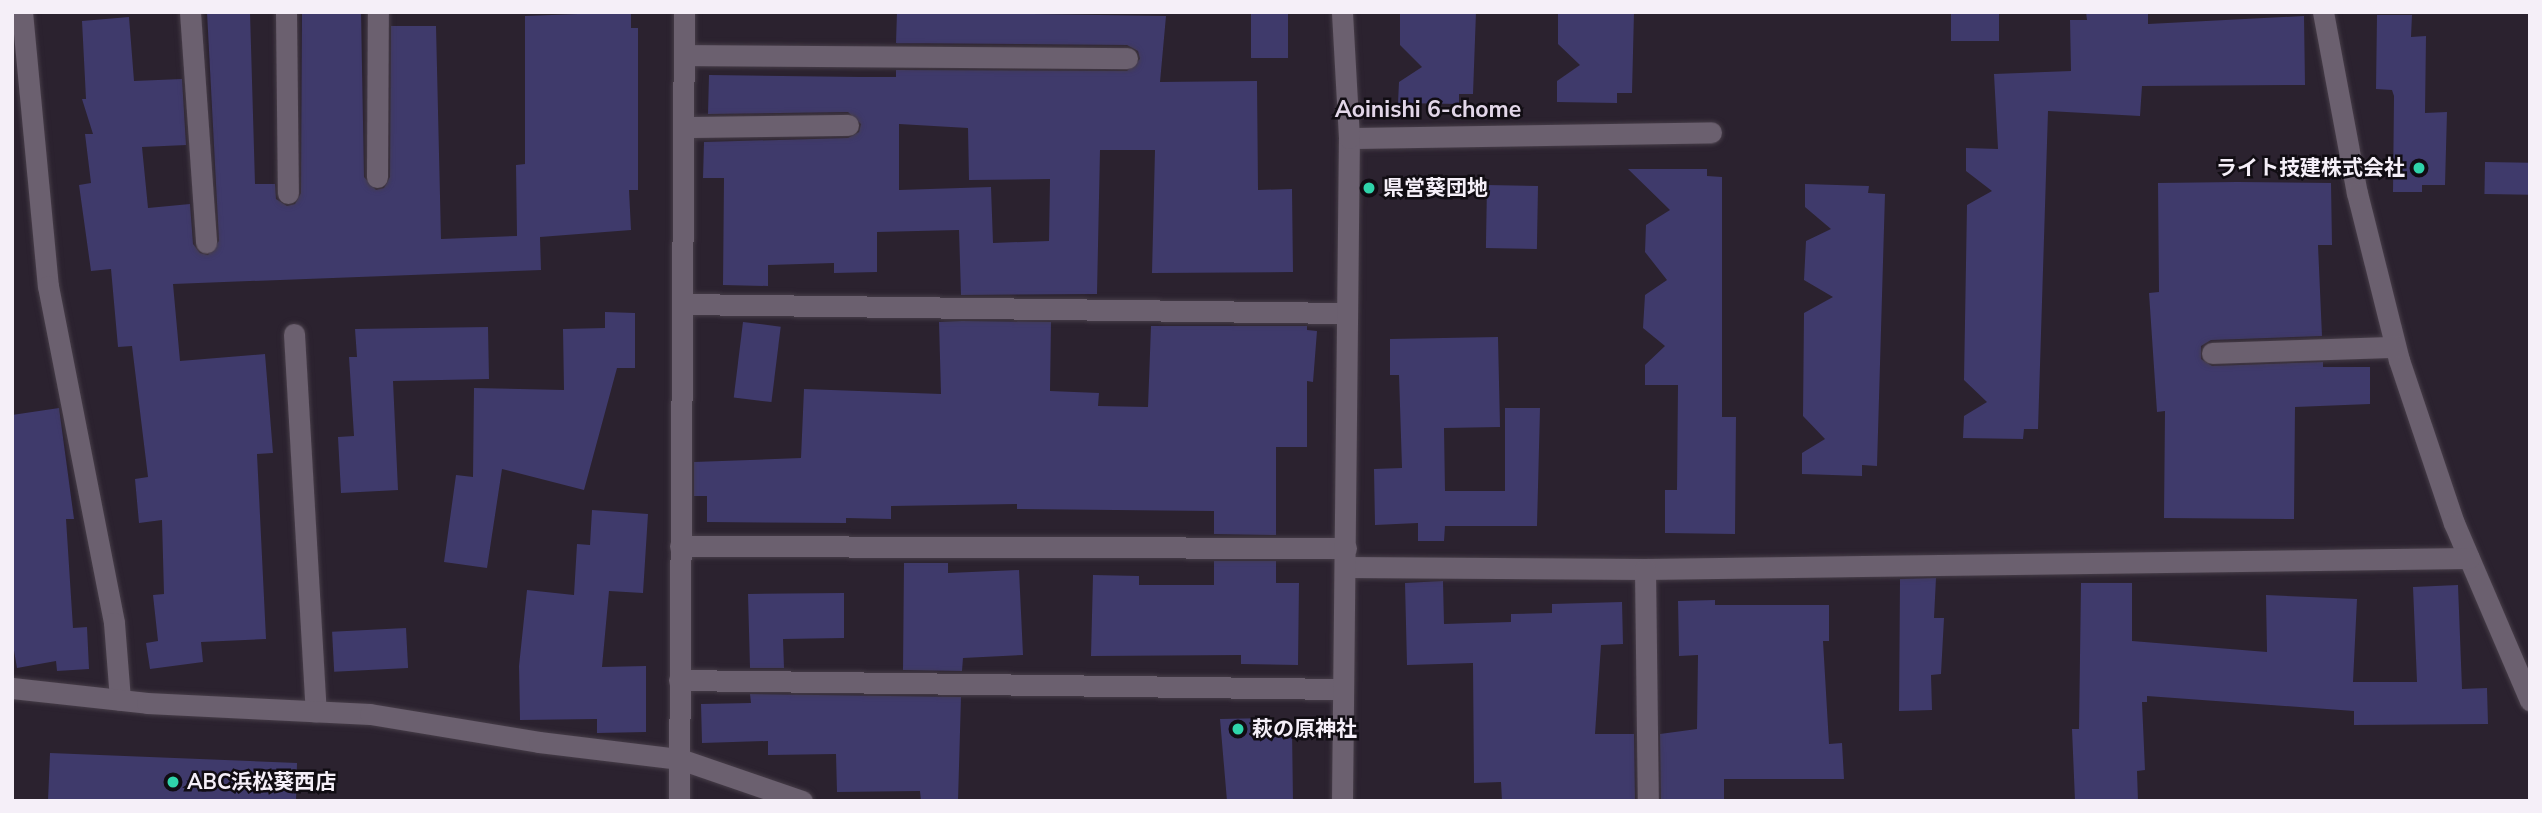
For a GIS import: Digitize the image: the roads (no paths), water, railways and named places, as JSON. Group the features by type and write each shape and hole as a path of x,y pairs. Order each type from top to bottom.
{"street":[{"path":"22,12 48,286 114,622 120,700"},
{"path":"190,12 206,242"},
{"path":"286,12 288,193"},
{"path":"377,177 378,12"},
{"path":"679,801 684,12"},
{"path":"1342,12 1349,138 1342,801"},
{"path":"2323,12 2357,193 2395,347 2469,558 2530,700"},
{"path":"685,55 1126,58"},
{"path":"684,127 848,125"},
{"path":"1349,138 1712,132"},
{"path":"682,304 1346,313"},
{"path":"295,334 316,711"},
{"path":"2212,353 2395,347"},
{"path":"680,546 1346,557 1645,569 2469,558"},
{"path":"1645,569 1648,801"},
{"path":"679,680 1342,689"},
{"path":"12,688 120,700 370,714 539,742 680,759 802,801"}],"place":[{"name":"ライト技建株式会社","path":"2419,168"},
{"name":"県営葵団地","path":"1369,188"},
{"name":"萩の原神社","path":"1238,729"},
{"name":"ABC浜松葵西店","path":"173,782"}],"district":[{"name":"Aoinishi 6-chome","path":"1428,110"}]}
